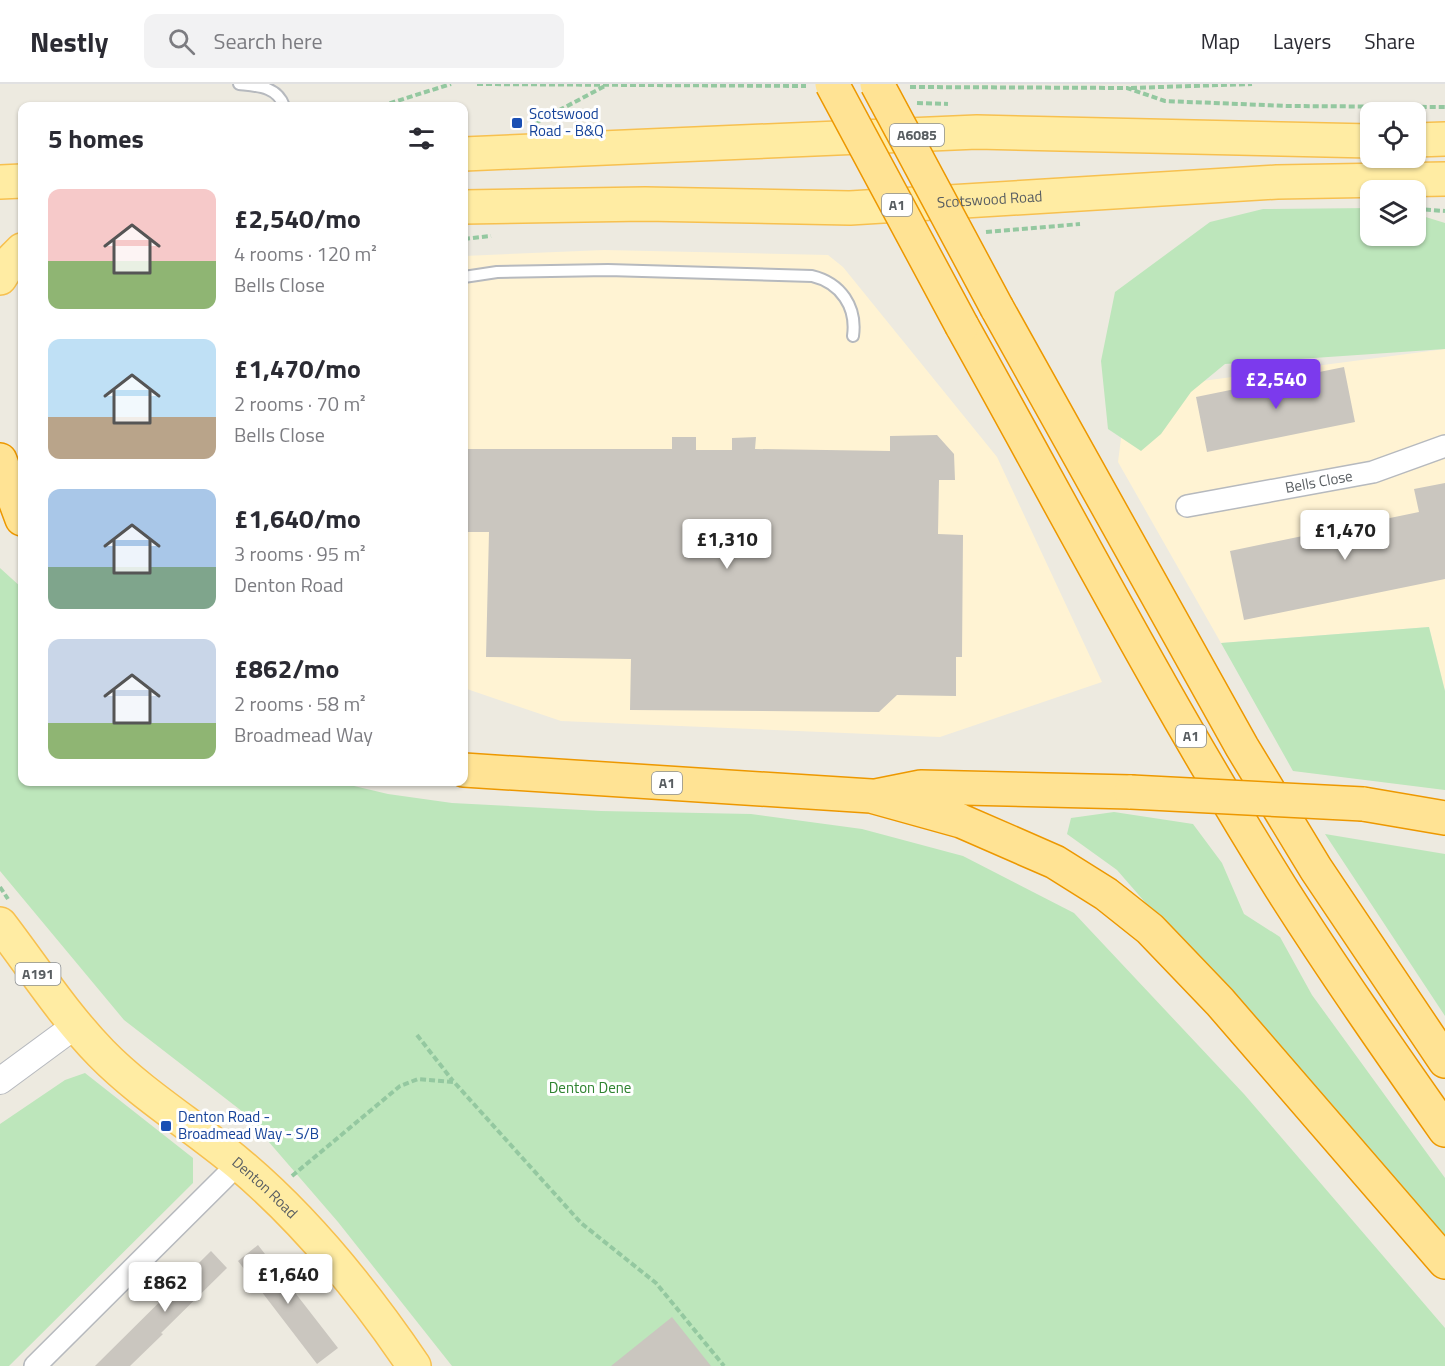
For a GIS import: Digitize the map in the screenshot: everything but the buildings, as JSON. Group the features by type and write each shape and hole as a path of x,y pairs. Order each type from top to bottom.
{"highway":[{"name":"A1","path":"821,85 962,326 1219,784 1360,1009 1445,1130"},
{"name":"A1","path":"890,85 997,308 1242,747 1316,869 1445,1061"},
{"path":"0,460 18,508"},
{"path":"0,521 18,537"},
{"name":"A1","path":"468,770 871,796 962,821 1055,862 1106,894 1150,929 1220,1002 1445,1262"},
{"name":"A1","path":"871,796 921,787 1131,792 1363,804 1445,818"}],"main road":[{"name":"A6085","path":"468,154 977,132 1360,141"},
{"path":"1426,140 1445,140"},
{"name":"Scotswood Road","path":"468,207 645,204 850,208 1277,182 1445,179"},
{"path":"0,182 18,181"},
{"path":"0,278 18,254"},
{"name":"Denton Road","path":"0,924 76,1024 121,1072 238,1164 313,1233 386,1324 414,1366"}],"street":[{"name":"Bells Close","path":"1187,506 1373,472 1445,446"},
{"path":"0,1082 76,1024"},
{"path":"35,1366 238,1164"}],"lane":[{"path":"238,84 271,90 282,102"},
{"path":"468,276 497,272 608,270 812,276 825,279 843,293 851,308 855,324 853,336"}],"path":[{"path":"394,102 451,84"},
{"path":"477,84 821,85"},
{"path":"890,85 1127,88 1252,84"},
{"path":"528,127 608,85"},
{"path":"1127,88 1165,101 1360,107"},
{"path":"1426,108 1445,107"},
{"path":"1426,210 1445,211"},
{"path":"417,1035 454,1082 581,1223 656,1284 724,1366"},
{"path":"272,1194 400,1086 418,1078 454,1082"}],"shaded area":[{"path":"604,250 828,255 843,267 997,457 1102,682 940,737 561,721 468,689 468,256"},
{"path":"1445,349 1445,691 1429,627 1221,643 1118,462 1123,423 1202,381"}],"green space":[{"path":"1360,208 1360,246 1426,246 1426,217 1445,223 1445,349 1225,364 1191,392 1161,434 1141,451 1108,429 1101,361 1115,292 1210,222 1263,209"},
{"name":"Denton Dene","path":"0,568 18,584 18,786 354,786 388,794 452,803 601,811 751,814 862,829 963,856 1074,913 1244,1094 1445,1328 1445,1366 452,1366 338,1222 243,1112 124,1020 0,871"},
{"path":"1429,627 1445,691 1445,790 1293,771 1221,643"},
{"path":"1114,812 1193,824 1222,863 1244,914 1280,937 1312,995 1445,1178 1445,1247 1117,870 1067,834 1071,818"},
{"path":"1325,834 1445,854 1445,1016"},
{"path":"85,1073 193,1158 193,1183 9,1366 0,1366 0,1124 65,1080"}],"place":[{"name":"Scotswood Road - B&Q","path":"517,123"},
{"name":"Denton Road - Broadmead Way - S/B","path":"166,1126"}]}
